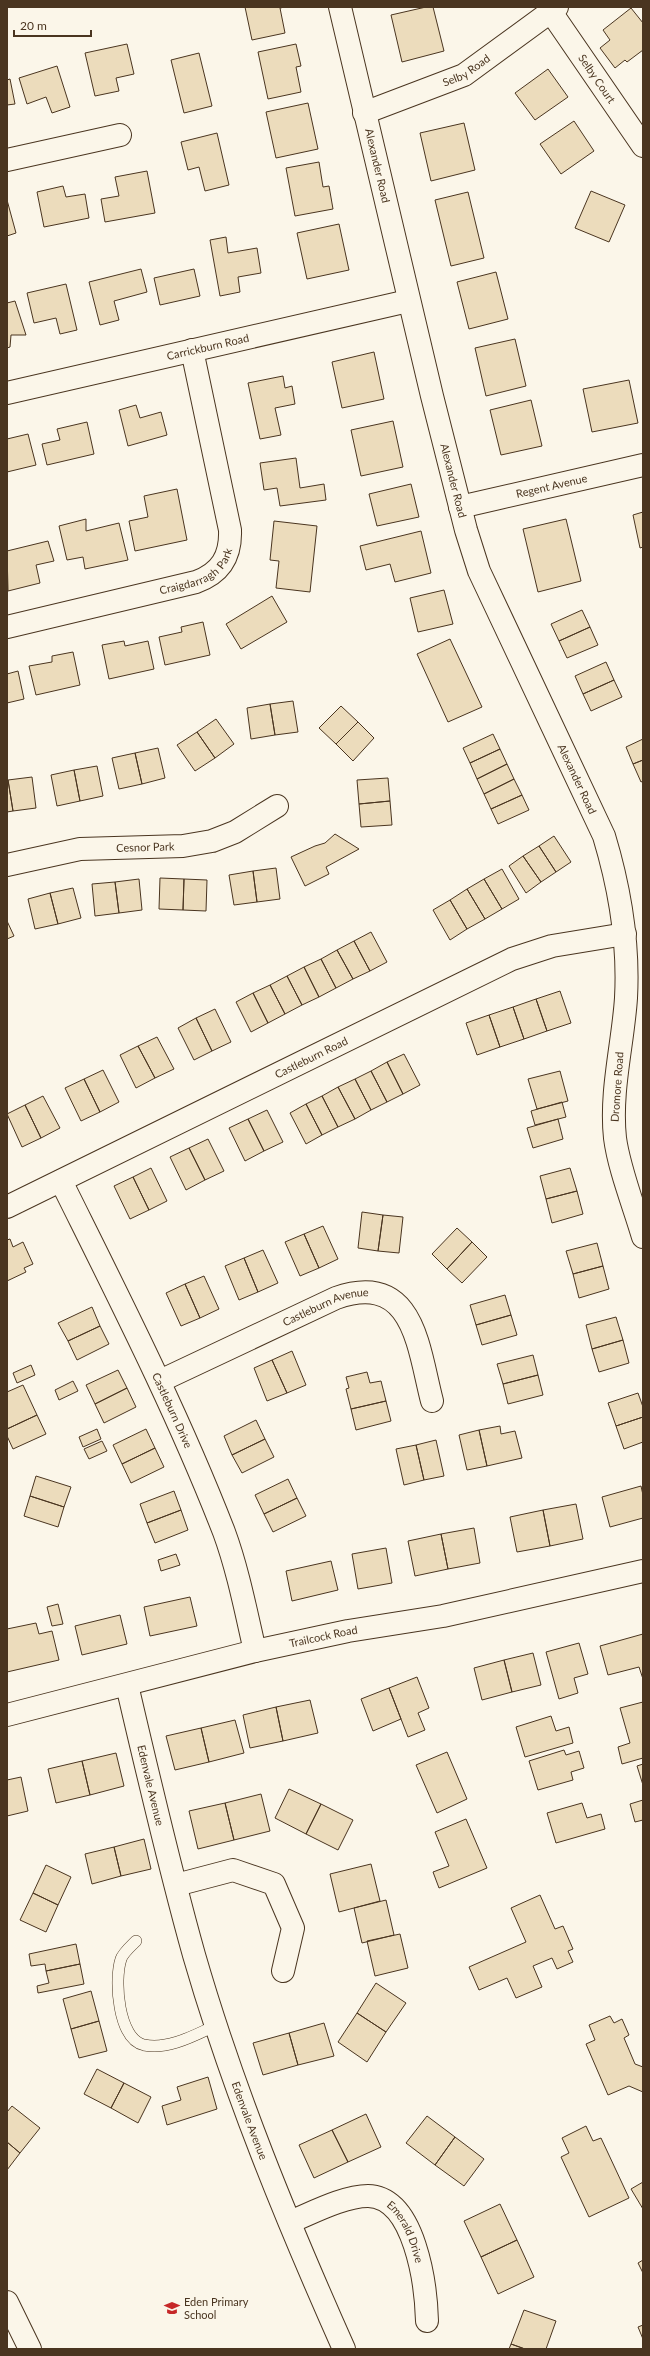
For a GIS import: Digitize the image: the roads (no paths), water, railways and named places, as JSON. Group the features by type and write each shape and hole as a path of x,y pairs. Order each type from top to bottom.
{"street":[{"name":"Alexander Road","path":"340,7 408,301 460,507 479,571 604,836 613,865 625,934"},
{"name":"Selby Road","path":"364,112 459,78 554,10"},
{"name":"Selby Court","path":"554,10 643,146"},
{"path":"7,160 120,136"},
{"name":"Carrickburn Road","path":"7,393 408,301"},
{"name":"Craigdarragh Park","path":"7,628 196,582 213,574 227,558 231,543 230,530 192,350"},
{"name":"Regent Avenue","path":"460,507 643,465"},
{"name":"Cesnor Park","path":"7,865 80,850 183,846 212,841 240,829 276,806"},
{"name":"Castleburn Road","path":"7,1207 512,959 552,946 625,934"},
{"name":"Dromore Road","path":"625,934 626,999 615,1088 615,1138 643,1237"},
{"name":"Castleburn Drive","path":"61,1180 160,1381 224,1532 238,1579 256,1651"},
{"name":"Castleburn Avenue","path":"160,1381 336,1298 354,1293 372,1292 385,1295 396,1301 410,1319 432,1401"},
{"name":"Trailcock Road","path":"7,1715 256,1651 348,1631 443,1616 643,1571"},
{"name":"Edenvale Avenue","path":"127,1685 194,1955 216,2025 290,2222 344,2349"},
{"path":"176,1885 233,1870 274,1884 293,1928 283,1971"},
{"name":"Emerald Drive","path":"290,2222 360,2196 384,2199 395,2207 408,2229 422,2274 427,2299 428,2321"},
{"path":"7,2302 30,2349"}],"lane":[{"path":"136,1941 121,1958 116,1983 120,2010 128,2032 142,2045 165,2045 190,2038 216,2025"}],"place":[{"name":"Eden Primary School","path":"172,2308"}]}
